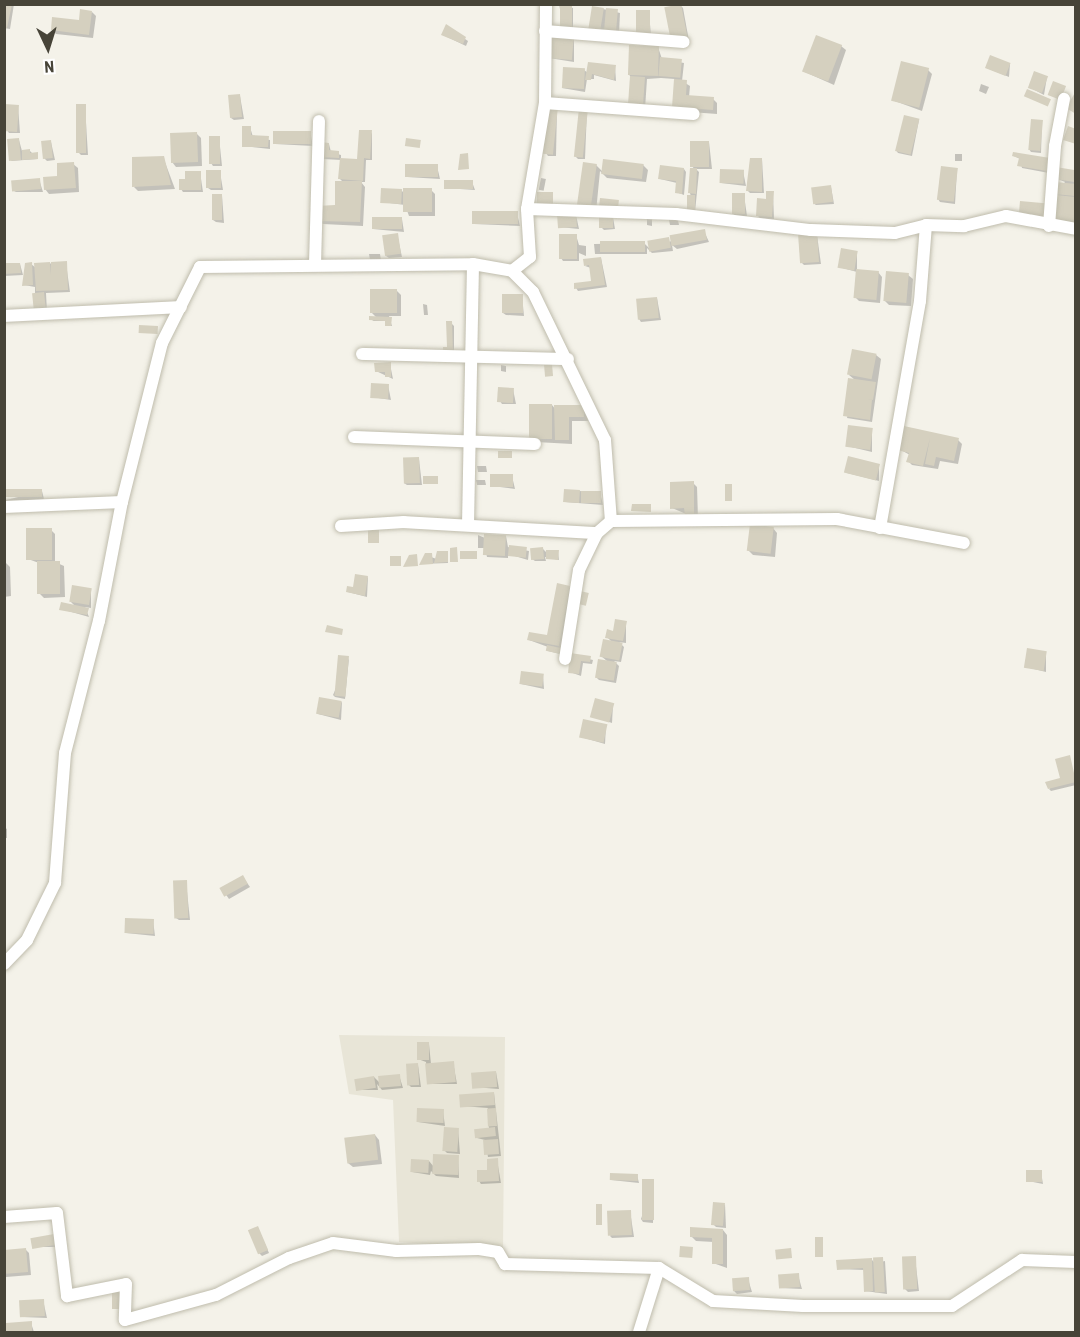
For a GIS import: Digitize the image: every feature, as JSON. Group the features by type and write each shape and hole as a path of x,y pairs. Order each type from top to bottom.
{"street":[{"path":"512,271 530,257 527,209 545,103 546,4"},
{"path":"545,31 684,42"},
{"path":"1049,226 1054,147 1064,99"},
{"path":"545,103 694,114"},
{"path":"315,264 319,121"},
{"path":"527,209 676,214 811,230 895,233 926,225 964,226 1006,216 1049,226 1076,229"},
{"path":"880,528 920,301 926,225"},
{"path":"468,525 473,264"},
{"path":"4,964 27,940 55,883 65,753 96,632 122,502 162,343 200,267 473,264 512,271 533,292 568,359 605,440 611,521"},
{"path":"4,316 181,307"},
{"path":"362,354 568,359"},
{"path":"354,438 470,440 536,444"},
{"path":"4,507 122,502"},
{"path":"565,659 579,570 597,533 611,521 837,519 964,543"},
{"path":"341,526 404,522 597,533"},
{"path":"4,1217 57,1214 67,1296 126,1284 125,1320 216,1295 289,1258 333,1243 396,1251 479,1249 498,1252 505,1264 658,1268 712,1301 803,1306 952,1306 1022,1260 1076,1262"},
{"path":"639,1332 658,1268"}],"shaded area":[{"path":"339,1035 505,1037 503,1249 399,1242 393,1100 349,1094"}],"building":[{"path":"4,4 12,4 7,28 4,27"},
{"path":"681,4 688,39 671,43 664,7"},
{"path":"560,5 572,5 572,28 560,28"},
{"path":"592,6 604,8 600,34 588,32"},
{"path":"606,8 618,9 616,33 604,32"},
{"path":"80,9 92,11 89,35 51,30 52,17 79,20"},
{"path":"636,10 650,10 650,34 636,34"},
{"path":"446,24 466,37 463,44 441,35"},
{"path":"550,34 574,36 572,60 548,58"},
{"path":"816,35 842,45 828,81 802,71"},
{"path":"629,45 659,46 658,76 628,75"},
{"path":"990,55 1011,63 1006,76 985,68"},
{"path":"660,57 682,59 680,78 658,76"},
{"path":"901,61 929,68 919,108 891,101"},
{"path":"588,62 616,65 614,80 592,74 591,80 585,80"},
{"path":"563,67 585,68 584,89 562,88"},
{"path":"1034,71 1048,76 1042,93 1028,88"},
{"path":"630,76 645,77 643,107 628,106"},
{"path":"674,79 687,80 686,95 714,97 713,110 672,107"},
{"path":"1053,81 1066,86 1061,100 1048,95"},
{"path":"1027,89 1051,99 1048,107 1024,96"},
{"path":"1076,91 1076,114 1066,108"},
{"path":"240,94 242,117 230,118 228,95"},
{"path":"5,104 19,105 17,132 4,131"},
{"path":"76,104 86,104 86,153 76,153"},
{"path":"548,106 558,107 553,155 543,154"},
{"path":"579,108 588,109 583,158 574,157"},
{"path":"904,115 920,119 911,155 895,151"},
{"path":"1031,119 1043,120 1040,151 1028,150"},
{"path":"242,126 251,126 251,135 269,136 268,147 242,147"},
{"path":"1068,126 1076,129 1076,144 1063,140"},
{"path":"359,130 372,130 370,159 364,158 363,181 338,179 340,158 357,159"},
{"path":"273,131 311,131 311,144 273,144"},
{"path":"197,132 198,162 171,163 170,133"},
{"path":"209,136 220,136 220,164 209,164"},
{"path":"19,138 21,160 9,161 7,139"},
{"path":"406,138 421,140 420,148 405,146"},
{"path":"51,140 53,158 43,159 41,141"},
{"path":"690,141 709,141 709,167 690,167"},
{"path":"320,142 329,143 329,150 339,151 339,158 319,157"},
{"path":"30,149 30,153 38,152 38,159 22,160 22,150"},
{"path":"1013,152 1050,158 1047,171 1017,166 1019,158 1012,156"},
{"path":"468,153 469,169 458,170 460,154"},
{"path":"164,156 171,185 132,187 132,157"},
{"path":"750,158 762,158 762,192 746,191"},
{"path":"603,159 644,164 642,179 601,174"},
{"path":"74,162 76,188 44,190 43,177 57,176 57,163"},
{"path":"583,162 597,164 591,209 577,207"},
{"path":"405,164 438,164 438,177 405,177"},
{"path":"660,165 684,168 682,194 675,193 676,181 658,179"},
{"path":"941,166 958,168 954,202 937,200"},
{"path":"1056,167 1076,170 1074,182 1054,179"},
{"path":"690,168 697,168 696,194 688,193"},
{"path":"720,169 744,170 743,184 720,183"},
{"path":"206,170 221,170 221,188 206,188"},
{"path":"185,171 201,171 201,190 179,190 179,179 185,179"},
{"path":"40,178 41,189 12,191 11,181"},
{"path":"444,180 473,180 473,189 444,189"},
{"path":"335,181 362,181 360,222 317,221 317,206 335,205"},
{"path":"1056,182 1076,184 1075,196 1055,194"},
{"path":"831,185 833,202 813,204 811,187"},
{"path":"381,188 402,189 401,204 380,203"},
{"path":"403,188 432,188 432,212 403,212"},
{"path":"766,191 774,191 772,217 756,216 757,198 766,199"},
{"path":"537,192 553,192 553,206 537,206"},
{"path":"732,193 745,193 745,214 732,214"},
{"path":"212,194 222,194 222,220 212,220"},
{"path":"687,195 695,195 695,212 687,212"},
{"path":"1056,195 1076,197 1076,223 1053,220"},
{"path":"600,198 619,200 618,208 599,206"},
{"path":"1020,201 1045,203 1044,218 1019,216"},
{"path":"472,211 518,211 518,224 472,224"},
{"path":"576,213 577,227 558,228 557,214"},
{"path":"599,216 613,216 613,228 599,228"},
{"path":"372,217 402,217 402,229 372,229"},
{"path":"705,229 707,240 671,246 670,235"},
{"path":"398,233 401,254 385,256 382,235"},
{"path":"817,233 819,262 800,263 798,234"},
{"path":"559,234 577,234 577,259 559,259"},
{"path":"669,237 671,248 649,252 647,241"},
{"path":"600,241 645,241 645,252 600,252"},
{"path":"841,248 858,251 854,271 838,268"},
{"path":"601,257 605,285 574,289 574,283 591,281 589,265 584,266 583,259"},
{"path":"67,261 68,290 36,291 34,263 50,262 51,275 51,262"},
{"path":"32,262 33,285 22,286 25,263"},
{"path":"4,263 20,263 21,273 4,274"},
{"path":"856,269 879,271 876,300 853,298"},
{"path":"886,271 909,273 906,303 883,301"},
{"path":"370,289 397,289 397,313 370,313"},
{"path":"44,292 46,310 34,311 32,293"},
{"path":"502,294 523,294 523,313 502,313"},
{"path":"657,297 659,318 638,320 636,299"},
{"path":"369,316 392,317 391,326 385,326 385,321 369,320"},
{"path":"446,321 452,321 453,353 443,353 443,347 447,347"},
{"path":"139,325 158,326 158,334 139,333"},
{"path":"852,349 877,354 872,379 847,375"},
{"path":"391,362 391,377 385,377 385,372 375,372 374,363"},
{"path":"552,364 553,376 545,377 544,365"},
{"path":"848,378 876,382 873,400 867,399 872,400 870,420 843,416"},
{"path":"371,383 389,384 388,399 370,398"},
{"path":"498,387 514,388 513,403 497,402"},
{"path":"529,404 552,404 552,439 529,439"},
{"path":"554,405 584,405 584,417 569,417 569,440 555,440"},
{"path":"848,425 873,428 870,450 845,447"},
{"path":"904,426 959,438 954,461 936,457 934,466 925,464 930,438 923,466 906,462 909,453 897,450"},
{"path":"498,451 512,451 512,458 498,458"},
{"path":"848,456 880,464 876,480 844,472"},
{"path":"419,457 420,483 404,484 403,458"},
{"path":"490,474 513,474 513,487 490,487"},
{"path":"423,476 438,476 438,484 423,484"},
{"path":"694,481 694,515 685,515 684,508 670,509 670,482"},
{"path":"725,484 732,484 732,501 725,501"},
{"path":"4,489 42,489 42,497 4,497"},
{"path":"564,489 580,490 579,503 563,502"},
{"path":"581,491 601,491 601,503 581,503"},
{"path":"632,504 651,504 651,512 631,511"},
{"path":"750,524 774,527 771,554 747,551"},
{"path":"26,528 52,528 52,560 26,560"},
{"path":"368,530 379,530 379,543 368,543"},
{"path":"484,534 506,535 505,556 483,555"},
{"path":"509,545 527,547 526,558 508,556"},
{"path":"457,547 458,562 450,562 450,548"},
{"path":"543,547 544,559 531,560 530,548"},
{"path":"546,550 559,550 558,560 546,559"},
{"path":"437,551 448,551 448,562 434,563"},
{"path":"460,551 477,551 477,559 460,559"},
{"path":"425,553 432,553 433,564 419,565"},
{"path":"417,554 418,566 403,567 409,555"},
{"path":"390,556 401,556 401,566 390,566"},
{"path":"37,561 60,561 60,594 37,594"},
{"path":"355,574 368,576 365,596 346,592 347,586 353,587"},
{"path":"557,583 570,586 559,646 527,640 529,632 547,635"},
{"path":"72,585 92,588 89,605 69,602"},
{"path":"580,591 589,593 586,606 577,604"},
{"path":"61,602 89,608 87,615 59,610"},
{"path":"615,619 627,621 623,641 605,638 607,629 613,631"},
{"path":"327,625 343,629 342,635 325,632"},
{"path":"603,639 623,643 619,660 600,657"},
{"path":"547,645 561,648 559,654 546,651"},
{"path":"1027,648 1047,651 1044,671 1024,668"},
{"path":"570,653 591,656 590,662 581,661 579,674 568,673"},
{"path":"338,655 349,656 345,697 334,696"},
{"path":"598,659 617,662 614,681 595,678"},
{"path":"521,671 544,674 542,687 519,684"},
{"path":"319,697 342,701 339,718 316,714"},
{"path":"595,698 614,703 609,722 590,717"},
{"path":"583,719 607,724 604,743 579,738"},
{"path":"1070,755 1076,782 1048,789 1045,782 1060,778 1055,759"},
{"path":"243,875 248,884 224,897 219,888"},
{"path":"173,880 187,880 188,918 174,918"},
{"path":"125,918 154,919 153,934 124,933"},
{"path":"417,1042 429,1042 429,1060 417,1060"},
{"path":"454,1061 456,1082 427,1084 425,1064"},
{"path":"418,1063 419,1085 407,1086 406,1064"},
{"path":"496,1071 497,1087 472,1089 471,1073"},
{"path":"400,1074 401,1086 379,1088 378,1076"},
{"path":"374,1076 376,1088 356,1091 354,1079"},
{"path":"494,1092 495,1105 460,1107 459,1094"},
{"path":"417,1108 444,1109 443,1123 417,1122"},
{"path":"487,1108 496,1108 497,1126 488,1126"},
{"path":"444,1127 459,1128 457,1152 442,1151"},
{"path":"495,1127 496,1136 475,1138 474,1129"},
{"path":"375,1134 378,1160 347,1164 344,1138"},
{"path":"498,1139 499,1154 484,1155 483,1140"},
{"path":"433,1154 459,1155 458,1175 432,1174"},
{"path":"498,1158 499,1181 477,1182 477,1170 487,1170 487,1159"},
{"path":"411,1159 429,1160 428,1173 410,1172"},
{"path":"1026,1170 1042,1170 1042,1182 1026,1182"},
{"path":"610,1173 638,1174 638,1181 610,1180"},
{"path":"642,1179 654,1179 654,1220 642,1220"},
{"path":"713,1202 725,1203 723,1226 711,1225"},
{"path":"596,1204 602,1204 602,1225 596,1225"},
{"path":"631,1210 632,1235 608,1236 607,1211"},
{"path":"258,1226 268,1250 258,1254 248,1230"},
{"path":"690,1227 723,1229 723,1264 712,1264 712,1238 690,1237"},
{"path":"54,1234 56,1245 32,1249 30,1238"},
{"path":"815,1237 823,1237 823,1257 815,1257"},
{"path":"680,1246 693,1247 692,1258 679,1257"},
{"path":"26,1248 28,1272 6,1274 4,1250"},
{"path":"791,1248 792,1258 776,1260 775,1250"},
{"path":"902,1256 916,1256 917,1289 903,1289"},
{"path":"883,1257 885,1292 875,1292 873,1258"},
{"path":"872,1258 873,1291 864,1292 863,1268 837,1270 836,1260"},
{"path":"799,1273 800,1287 779,1288 778,1274"},
{"path":"749,1277 750,1290 733,1291 732,1278"},
{"path":"112,1290 123,1290 123,1309 112,1309"},
{"path":"44,1299 45,1316 20,1317 19,1300"},
{"path":"32,1321 32,1332 6,1332 6,1323"}]}
